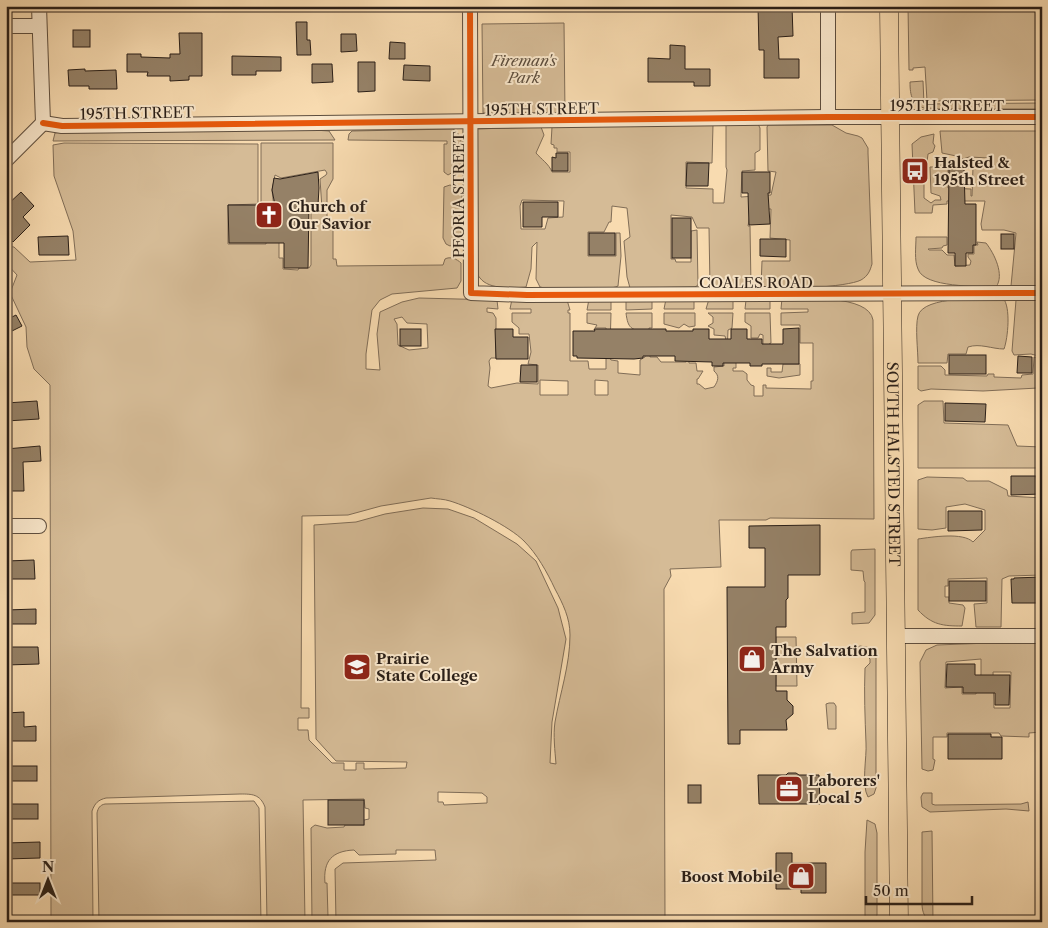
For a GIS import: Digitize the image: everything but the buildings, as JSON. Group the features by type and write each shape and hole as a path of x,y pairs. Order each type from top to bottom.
{"main road":[{"name":"SOUTH HALSTED STREET","path":"889,6 899,922"}],"street":[{"path":"6,160 43,123 39,6"},
{"name":"PEORIA STREET","path":"470,6 471,293"},
{"path":"828,6 828,117"},
{"path":"6,26 39,26"},
{"name":"195TH STREET","path":"43,123 62,126 828,117 1042,118"},
{"name":"COALES ROAD","path":"471,293 527,295 1042,293"},
{"path":"6,526 40,526"},
{"path":"896,636 1042,636"}],"green space":[{"path":"908,6 1042,6 1042,100 927,101 925,67 909,70"},
{"name":"Fireman's Park","path":"564,23 565,113 483,113 482,24"},
{"path":"923,81 924,104 1042,103 1042,109 927,109 915,102 911,92 910,82"},
{"path":"758,124 760,128 760,150 755,153 755,170 742,171 741,197 771,195 776,172 768,171 768,125 832,125 846,133 862,138 868,148 872,264 865,277 861,280 842,285 812,288 782,289 761,287 762,261 790,261 790,240 770,238 771,209 751,209 748,226 750,226 751,286 710,287 709,228 697,228 692,217 671,215 671,259 675,259 676,262 691,262 691,231 697,230 698,285 695,287 630,288 627,277 624,241 630,237 627,208 612,206 611,222 609,222 604,232 588,232 588,256 616,256 616,233 620,233 621,256 618,286 604,289 580,290 540,287 536,279 537,242 532,247 531,269 526,287 508,288 489,285 478,276 474,267 476,129 541,127 544,135 536,153 552,172 570,172 570,152 557,152 557,148 554,148 554,145 551,144 552,127 713,125 712,163 686,162 686,188 713,189 713,203 724,203 727,170 726,125","holes":["522,200 564,201 563,217 548,218 545,229 521,229 520,206"]},
{"path":"453,129 457,132 461,141 461,166 448,175 444,172 444,144 447,144 447,141 348,140 349,134 352,131"},
{"path":"329,131 335,140 53,141 55,133 61,132"},
{"path":"940,131 1042,131 1042,286 1011,286 1016,233 1004,230 982,230 981,224 985,201 947,201 947,204 933,205 932,213 915,213 912,144 921,137 934,134 933,143 935,146 933,152 928,154 927,162 924,166 924,198 931,203 935,200 941,200 940,196 931,193 930,167 940,167 942,162 971,164 971,168 948,168 948,188 971,189 971,196 973,167 990,168 989,158 969,157 963,159 942,153"},
{"name":"Prairie State College","path":"64,143 258,144 258,204 228,205 228,244 266,244 266,221 279,221 279,258 283,258 283,269 298,270 299,268 309,268 311,265 311,209 322,209 320,179 327,173 325,170 281,178 275,175 272,190 274,208 261,205 261,143 333,143 333,179 327,190 327,222 333,231 333,259 336,259 337,266 443,265 445,259 449,258 461,263 461,281 457,288 392,294 380,300 372,310 366,354 366,369 380,370 377,334 380,312 402,302 419,298 497,300 498,309 487,308 487,312 493,313 496,318 496,358 491,358 489,361 488,386 491,388 517,383 538,384 538,365 528,364 531,352 529,334 519,334 519,328 512,322 512,313 531,313 531,309 510,309 512,299 567,300 570,310 568,310 568,313 570,313 570,361 588,361 589,369 606,369 606,352 611,360 618,361 618,373 640,375 640,360 645,357 646,333 631,328 626,313 652,313 652,328 649,328 650,357 657,357 661,362 686,362 686,332 688,333 689,363 696,363 697,371 703,371 697,379 697,384 705,389 714,387 717,383 718,377 714,367 724,366 724,343 726,340 725,336 714,335 714,329 708,326 713,323 713,317 708,313 733,313 732,328 728,330 727,355 736,363 736,368 733,368 733,371 743,371 747,374 747,380 754,386 754,396 763,396 763,385 766,385 766,388 811,389 811,381 813,381 813,343 800,343 800,325 781,325 781,313 808,312 808,309 781,309 782,298 848,302 860,306 869,312 873,320 874,519 770,518 766,520 719,520 721,567 670,569 671,576 664,589 665,922 336,922 335,869 343,863 436,860 435,850 396,850 396,854 359,855 354,850 340,852 327,863 325,883 327,883 328,917 324,918 324,922 312,922 311,828 315,825 327,828 344,827 345,825 364,825 364,820 369,819 369,809 365,808 364,799 303,800 305,922 267,922 265,807 258,797 240,794 106,798 99,801 92,811 93,922 51,922 50,385 34,369 27,347 26,327 10,293 17,275 6,263 6,246 14,247 30,262 76,260 73,231 54,176 53,145","holes":["402,317 407,323 427,324 428,348 409,350 398,345 397,324 394,319","540,380 568,381 568,395 540,395","595,380 608,381 608,395 595,395","431,498 445,500 468,508 499,523 529,546 545,570 561,600 570,629 570,646 554,727 556,764 550,763 552,722 566,639 558,608 536,561 517,544 474,518 448,509 423,508 385,514 356,522 314,525 316,739 336,761 407,762 406,768 364,769 364,763 356,763 356,770 344,770 344,763 332,763 309,740 308,730 298,730 298,718 309,718 309,708 301,708 302,516 348,515 381,506","438,792 482,793 487,797 487,803 444,805 443,802 438,802"]},
{"path":"450,185 462,196 461,241 450,246 446,244 443,238 444,187"},
{"path":"916,237 947,237 947,245 942,248 928,249 942,250 947,255 954,255 955,266 970,265 971,261 968,254 974,254 974,245 978,245 977,242 986,243 995,258 999,270 996,287 952,285 930,280 922,275 916,262"},
{"path":"1042,297 1042,357 1031,354 1014,355 1012,351 1016,300"},
{"path":"770,298 770,309 745,309 746,300"},
{"path":"1003,298 1006,302 1008,315 1008,330 1004,349 972,346 968,347 966,354 948,354 947,363 918,363 917,321 922,309 943,301"},
{"path":"589,299 611,299 611,310 587,310"},
{"path":"626,299 652,299 652,309 626,310"},
{"path":"666,299 694,301 694,309 664,309"},
{"path":"709,299 731,299 733,309 706,309"},
{"path":"587,313 611,313 610,348 607,347 606,328 595,328 597,325 587,323"},
{"path":"664,313 695,313 695,326 689,327 684,324 679,328 664,324"},
{"path":"745,313 770,313 770,362 763,355 763,335 760,334 758,338 751,338 751,326 745,322"},
{"path":"1034,357 1042,359 1042,385 1038,388 983,391 931,389 921,391 918,389 918,366 941,366 945,370 945,375 987,376 988,374 994,374 994,377 1021,378 1022,375 1033,374"},
{"path":"783,364 800,364 800,375 779,378 767,376 767,368 771,368 771,372 782,372"},
{"path":"924,401 943,401 944,423 1008,425 1017,446 1042,447 1042,468 918,468 918,405"},
{"path":"927,477 989,481 1007,490 1008,496 1042,498 1042,575 1009,576 1002,579 1001,627 976,627 974,604 987,603 987,578 948,579 948,586 945,586 945,597 949,597 949,603 963,605 965,608 962,626 938,624 928,619 918,610 918,539 955,536 973,542 985,530 985,510 965,504 946,507 946,528 918,529 918,480"},
{"path":"875,549 875,615 869,623 852,624 852,613 865,612 865,582 863,571 851,570 851,552 852,550"},
{"path":"776,637 796,637 797,686 776,686"},
{"path":"1042,641 1042,732 1029,733 1029,737 1001,736 999,733 947,733 947,737 933,737 933,759 935,760 933,770 922,769 920,662 926,650 937,645","holes":["981,659 981,675 977,677 976,694 962,694 962,687 945,688 946,662","993,672 1011,672 1010,708 994,708"]},
{"path":"860,646 871,648 876,656 876,788 874,794 868,797 865,785 865,668 870,663 870,659 866,655 853,656 854,649"},
{"path":"834,703 836,706 836,729 828,729 826,704"},
{"path":"923,793 932,793 932,804 935,805 1021,804 1028,802 1029,811 1006,809 930,812 922,807 921,797"},
{"path":"254,801 259,808 261,922 99,922 97,813 101,806 105,804"},
{"path":"867,820 875,824 877,833 877,915 872,921 865,920"},
{"path":"932,831 933,922 925,915 922,904 922,832"}],"cycle path":[{"path":"470,6 471,293 527,295 1042,293"},
{"path":"43,123 62,126 828,117 1042,117"}],"place":[{"name":"Halsted & 195th Street","path":"915,171"},
{"name":"Church of Our Savior","path":"269,215"},
{"name":"The Salvation Army","path":"752,659"},
{"name":"Prairie State College","path":"357,667"},
{"name":"Laborers' Local 5","path":"789,789"},
{"name":"Boost Mobile","path":"801,876"}]}
